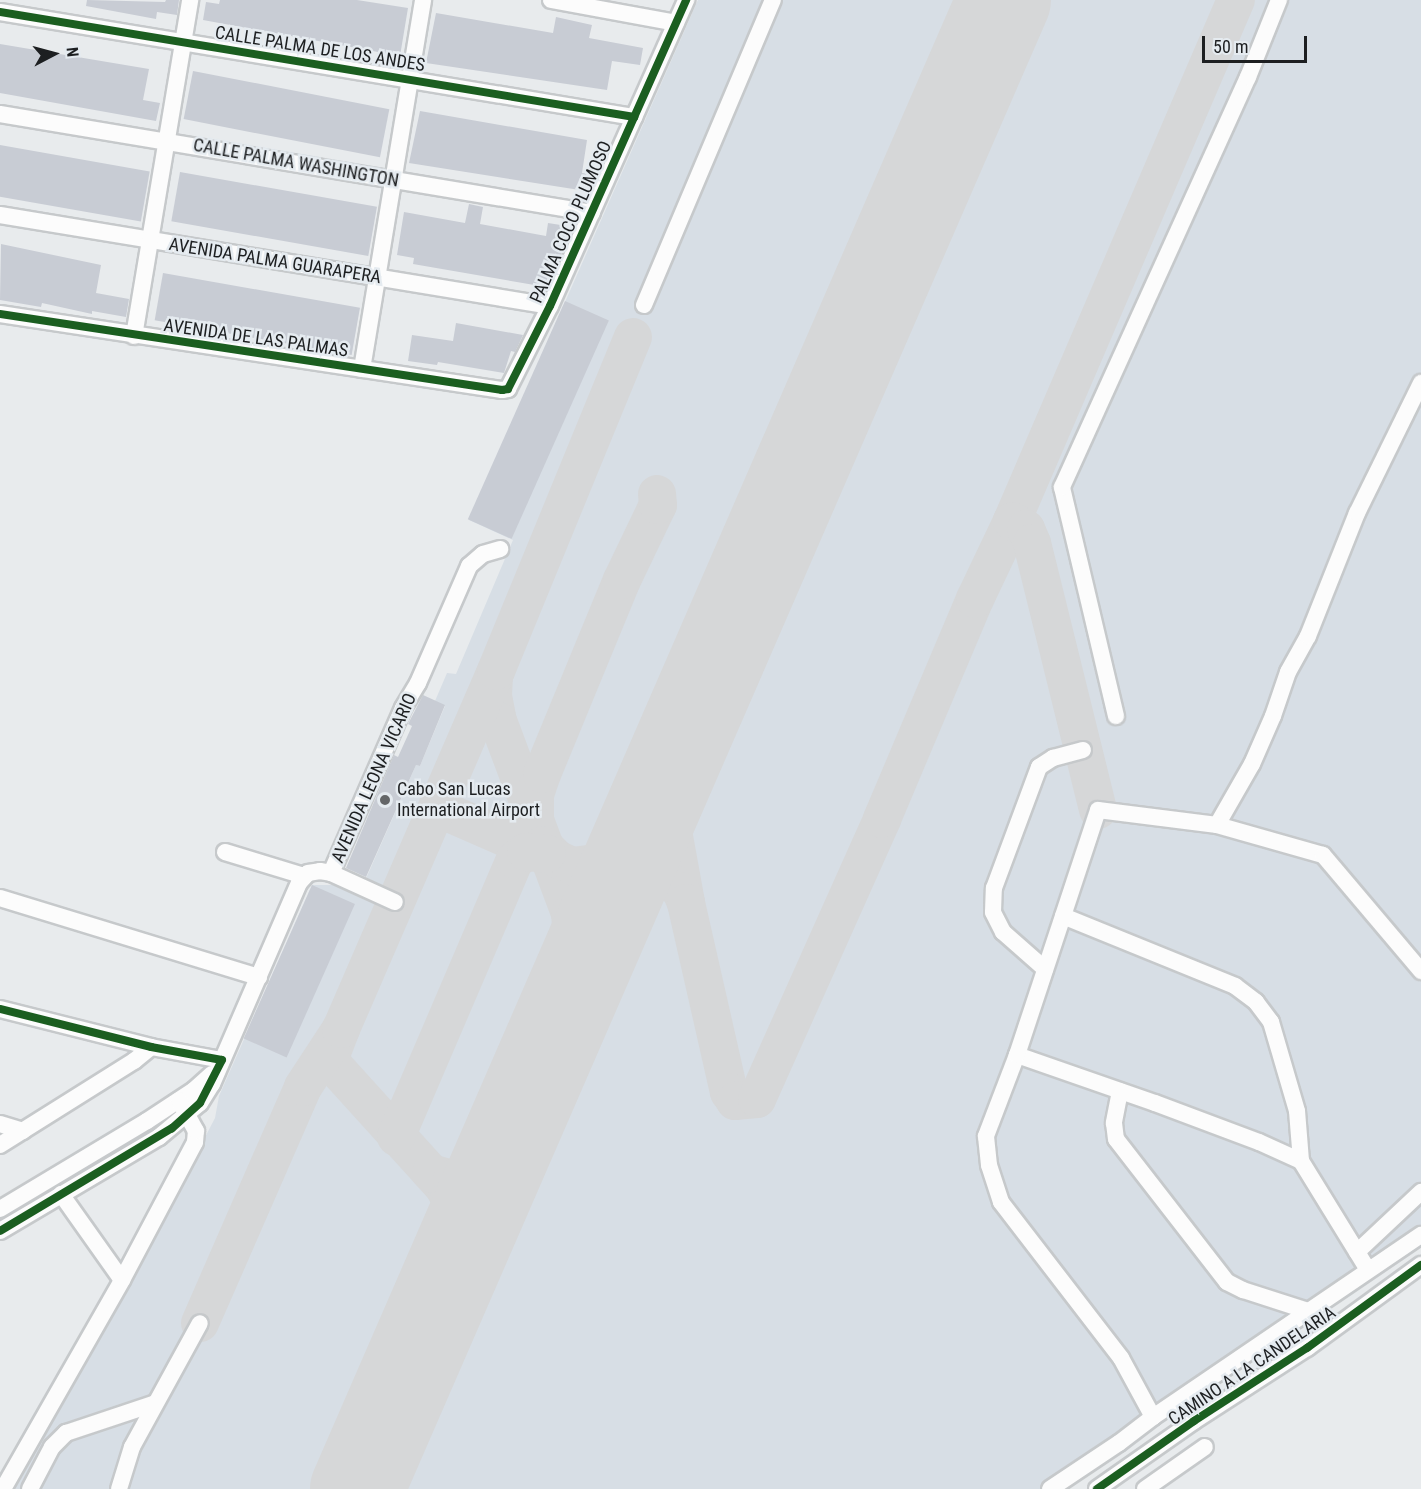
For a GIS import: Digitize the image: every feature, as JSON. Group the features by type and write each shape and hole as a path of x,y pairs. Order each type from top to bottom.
{"street":[{"path":"134,336 190,0"},
{"path":"362,369 423,0"},
{"path":"551,0 676,23"},
{"name":"PALMA COCO PLUMOSO","path":"508,388 550,306 686,0"},
{"path":"644,305 773,0"},
{"path":"1116,716 1062,487 1248,77 1279,0"},
{"name":"CALLE PALMA DE LOS ANDES","path":"0,12 634,117"},
{"name":"CALLE PALMA WASHINGTON","path":"0,114 592,213"},
{"name":"AVENIDA PALMA GUARAPERA","path":"0,215 550,306"},
{"name":"AVENIDA DE LAS PALMAS","path":"0,314 502,390 508,388"},
{"path":"1217,825 1252,764 1274,716 1288,672 1308,636 1357,513 1421,383"},
{"name":"AVENIDA LEONA VICARIO","path":"304,876 320,871 331,873 403,708 418,683 469,566 483,554 500,549"},
{"path":"1045,969 1003,932 993,912 994,888 1039,767 1053,758 1083,750"},
{"path":"1154,1417 1121,1358 1001,1202 994,1188 986,1136 1017,1055 1098,810 1217,825 1323,855 1421,971"},
{"path":"0,1231 159,1137 188,1115 209,1090 304,876 225,852"},
{"path":"331,873 396,902"},
{"path":"0,898 258,977"},
{"path":"1063,916 1235,986 1256,1002 1271,1022 1297,1111 1301,1161 1368,1270"},
{"path":"0,1009 221,1062"},
{"path":"0,1145 134,1061 151,1047"},
{"path":"1017,1055 1259,1142 1301,1161"},
{"path":"0,1209 179,1100 204,1082 221,1062"},
{"path":"1120,1091 1114,1123 1116,1139 1227,1282 1243,1290 1308,1311"},
{"path":"3,1489 122,1280 195,1142 196,1131 179,1100"},
{"path":"0,1124 23,1131"},
{"path":"1357,1252 1421,1192"},
{"path":"61,1194 122,1280"},
{"path":"1050,1489 1421,1235"},
{"name":"CAMINO A LA CANDELARIA","path":"1097,1489 1194,1421 1307,1348 1421,1265"},
{"path":"119,1489 132,1447 153,1404 200,1323"},
{"path":"30,1489 52,1447 66,1433 153,1404"},
{"path":"1145,1489 1205,1447"}],"shaded area":[{"name":"Cabo San Lucas International Airport","path":"698,0 1421,0 1421,1240 1170,1416 1061,1489 15,1489 119,1294 126,1289 215,1118 219,1096 312,885 342,885 360,892 416,765 420,766 445,706 435,701 447,673 456,674 513,540 469,520"}],"building":[{"path":"87,0 165,2 166,0 179,0 177,15 157,12 156,19 86,6"},
{"path":"220,0 357,0 408,8 400,56 203,20 206,2 219,4"},
{"path":"436,13 553,33 556,17 592,25 589,38 643,48 640,65 612,61 607,90 426,63"},
{"path":"0,44 149,69 143,100 160,103 156,121 0,93"},
{"path":"193,71 389,109 380,157 184,119"},
{"path":"420,111 587,140 582,173 589,174 586,191 409,163"},
{"path":"0,145 150,171 141,222 0,197"},
{"path":"180,172 377,207 368,256 171,221"},
{"path":"469,204 483,207 480,224 546,236 548,223 567,226 561,256 551,254 546,287 413,264 414,258 397,255 404,212 465,223"},
{"path":"1,244 101,265 96,293 129,299 126,317 92,311 92,314 42,303 41,307 0,300"},
{"path":"163,273 360,308 352,355 155,320"},
{"path":"565,301 609,321 512,539 468,519"},
{"path":"456,323 523,335 515,352 511,351 504,373 438,362 437,365 408,361 412,335 453,341"},
{"name":"Cabo San Lucas International Airport","path":"423,695 445,705 420,766 416,765 366,877 346,868 394,755 398,757 412,726 408,724"},
{"path":"312,885 355,904 287,1058 244,1038"}],"taxiway":[{"path":"1012,521 1236,0"},
{"path":"200,1323 303,1087 341,1029 496,671 633,337"},
{"path":"535,823 535,795 542,774 622,580 658,505 657,494"},
{"path":"610,905 630,882 642,877 659,877 673,883 681,891 686,903 729,1092 735,1101 757,1099 882,819 975,599 1012,521 1026,529 1032,543 1098,810"},
{"path":"494,676 493,696 498,721 570,914 574,959 566,1008"},
{"path":"543,845 557,859 572,866 603,862 618,850 628,834 675,724 697,703"},
{"path":"675,756 670,776 669,809 686,903"},
{"path":"431,820 440,814 449,813 538,852"},
{"path":"396,1137 515,860 526,852 547,854"},
{"path":"341,1029 331,1055 334,1066 443,1186 449,1197 455,1227 455,1263"},
{"path":"431,1173 452,1179 474,1176 491,1165 509,1138"}],"runway":[{"path":"357,1489 1004,0"}],"cycle path":[{"path":"0,314 502,390 508,389 550,306 686,0"},
{"path":"0,12 634,117"},
{"path":"0,1009 151,1047 222,1060 200,1103 172,1128 0,1231"},
{"path":"1097,1489 1194,1421 1307,1348 1421,1265"}],"place":[{"name":"Cabo San Lucas International Airport","path":"385,800"}]}
